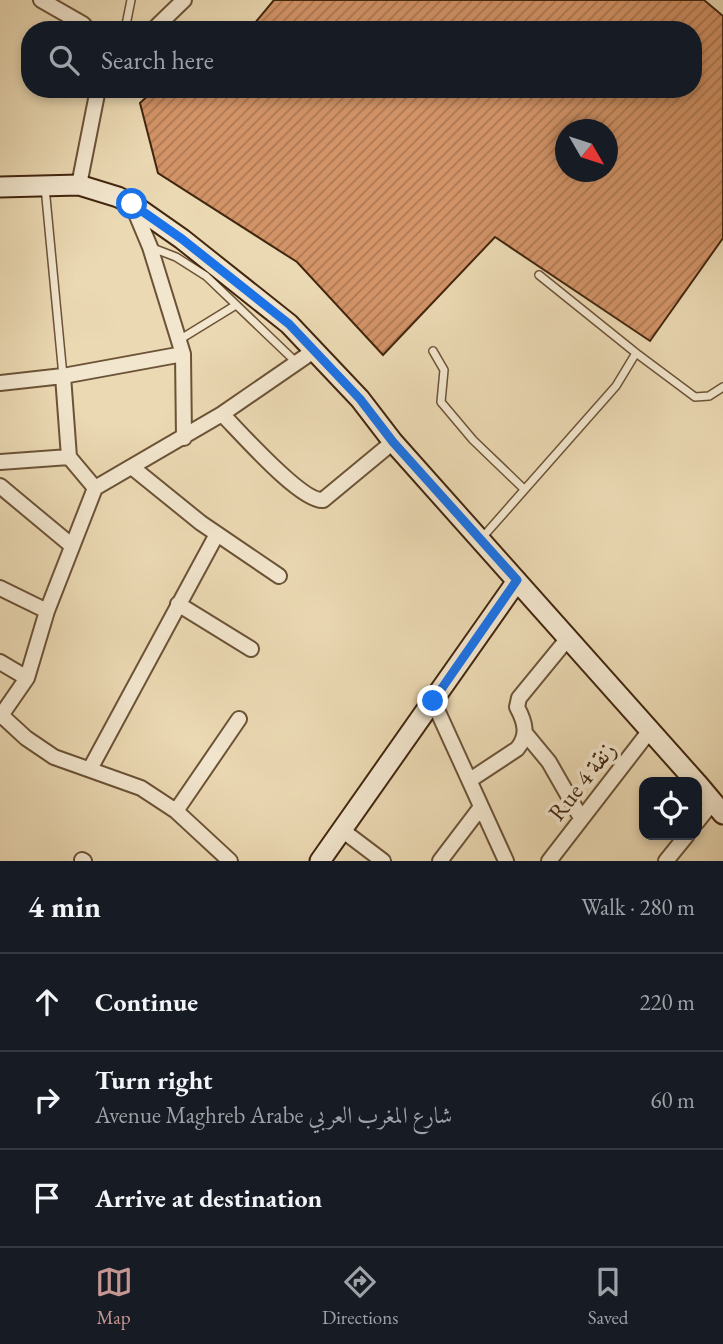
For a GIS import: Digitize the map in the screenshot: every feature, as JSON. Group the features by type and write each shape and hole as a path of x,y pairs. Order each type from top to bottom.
{"street":[{"path":"41,0 78,21"},
{"path":"162,21 184,0"},
{"path":"79,185 96,98"},
{"path":"0,187 79,185 132,204 182,239 289,324 360,399 393,442 691,777"},
{"path":"132,204 150,247 181,347 184,438"},
{"path":"0,383 63,376 181,347"},
{"path":"230,861 176,811 141,788 54,757 1,716 27,678 47,611 95,488 184,438 314,350"},
{"path":"63,376 69,457 95,488"},
{"path":"222,414 299,490 315,501 323,500 393,442"},
{"path":"0,462 69,457"},
{"path":"132,468 217,534 279,576"},
{"path":"0,486 71,545"},
{"path":"90,769 217,534"},
{"path":"320,861 517,580"},
{"path":"0,588 47,611"},
{"path":"178,604 251,649"},
{"path":"470,780 522,743 525,733 523,718 517,707 519,698 569,637"},
{"path":"0,662 27,678"},
{"path":"433,701 506,861"},
{"path":"176,811 239,719"},
{"name":"Rue 4 زنقة","path":"549,861 651,729"},
{"path":"525,733 549,762 581,818"},
{"path":"702,790 718,808 702,819"},
{"path":"440,861 481,807"},
{"path":"342,830 383,861"},
{"path":"666,861 683,840"}],"lane":[{"path":"127,21 131,0"},
{"path":"45,186 63,376"},
{"path":"150,247 176,257 206,276 297,362"},
{"path":"539,275 695,397 709,396 723,387"},
{"path":"181,347 236,305"},
{"path":"433,351 444,370 442,402 473,440 524,489"},
{"path":"481,540 616,386 636,353"}],"building":[{"path":"274,0 704,0 723,16 723,238 650,341 495,237 383,355 297,262 158,173 140,103 145,98 702,98 702,21 256,21"}],"route":[{"path":"132,204 182,239 289,324 360,399 393,442 517,580 433,701"}]}
